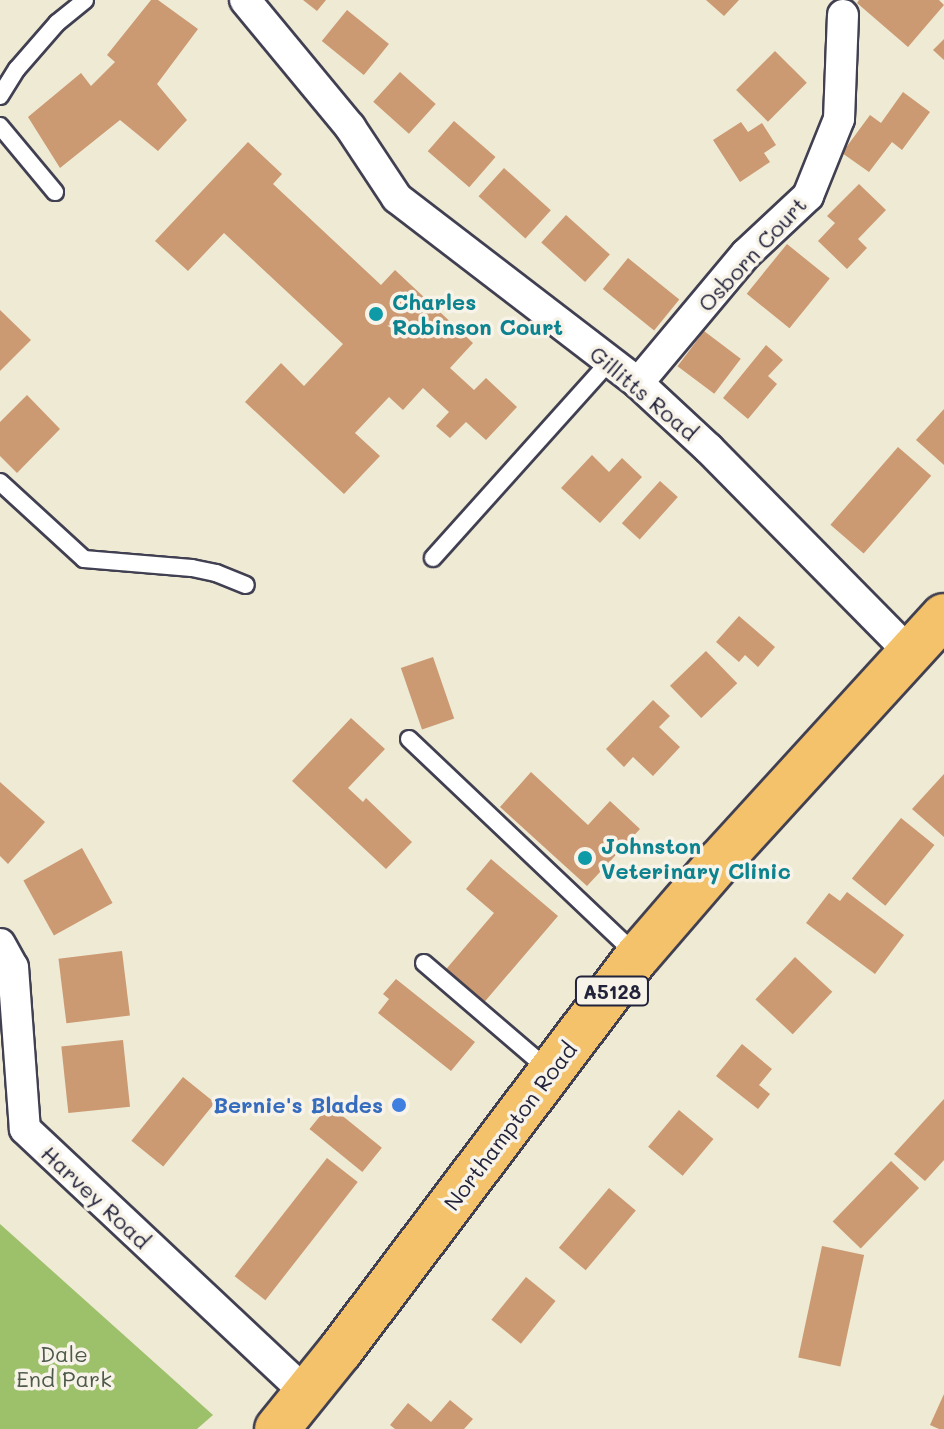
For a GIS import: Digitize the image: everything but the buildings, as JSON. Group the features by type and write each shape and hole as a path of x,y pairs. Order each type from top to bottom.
{"main road":[{"name":"Northampton Road","path":"277,1429 638,956 719,862 944,616"}],"street":[{"name":"Gillitts Road","path":"245,0 350,127 397,198 638,383 709,449 911,654"},
{"name":"Osborn Court","path":"638,383 746,254 808,196 839,119 843,15"},
{"name":"Harvey Road","path":"0,944 13,967 25,1129 306,1393"}],"lane":[{"path":"0,96 17,69 57,23 85,0"},
{"path":"0,126 55,192"},
{"path":"433,558 609,362"},
{"path":"0,482 84,559 192,568 216,573 246,585"},
{"path":"409,739 638,956"},
{"path":"424,963 550,1071"}],"green space":[{"name":"Dale End Park","path":"0,1224 213,1415 197,1429 0,1429"}],"place":[{"name":"Charles Robinson Court","path":"376,314"},
{"name":"Johnston Veterinary Clinic","path":"585,858"},
{"name":"Bernie's Blades","path":"399,1105"}]}
